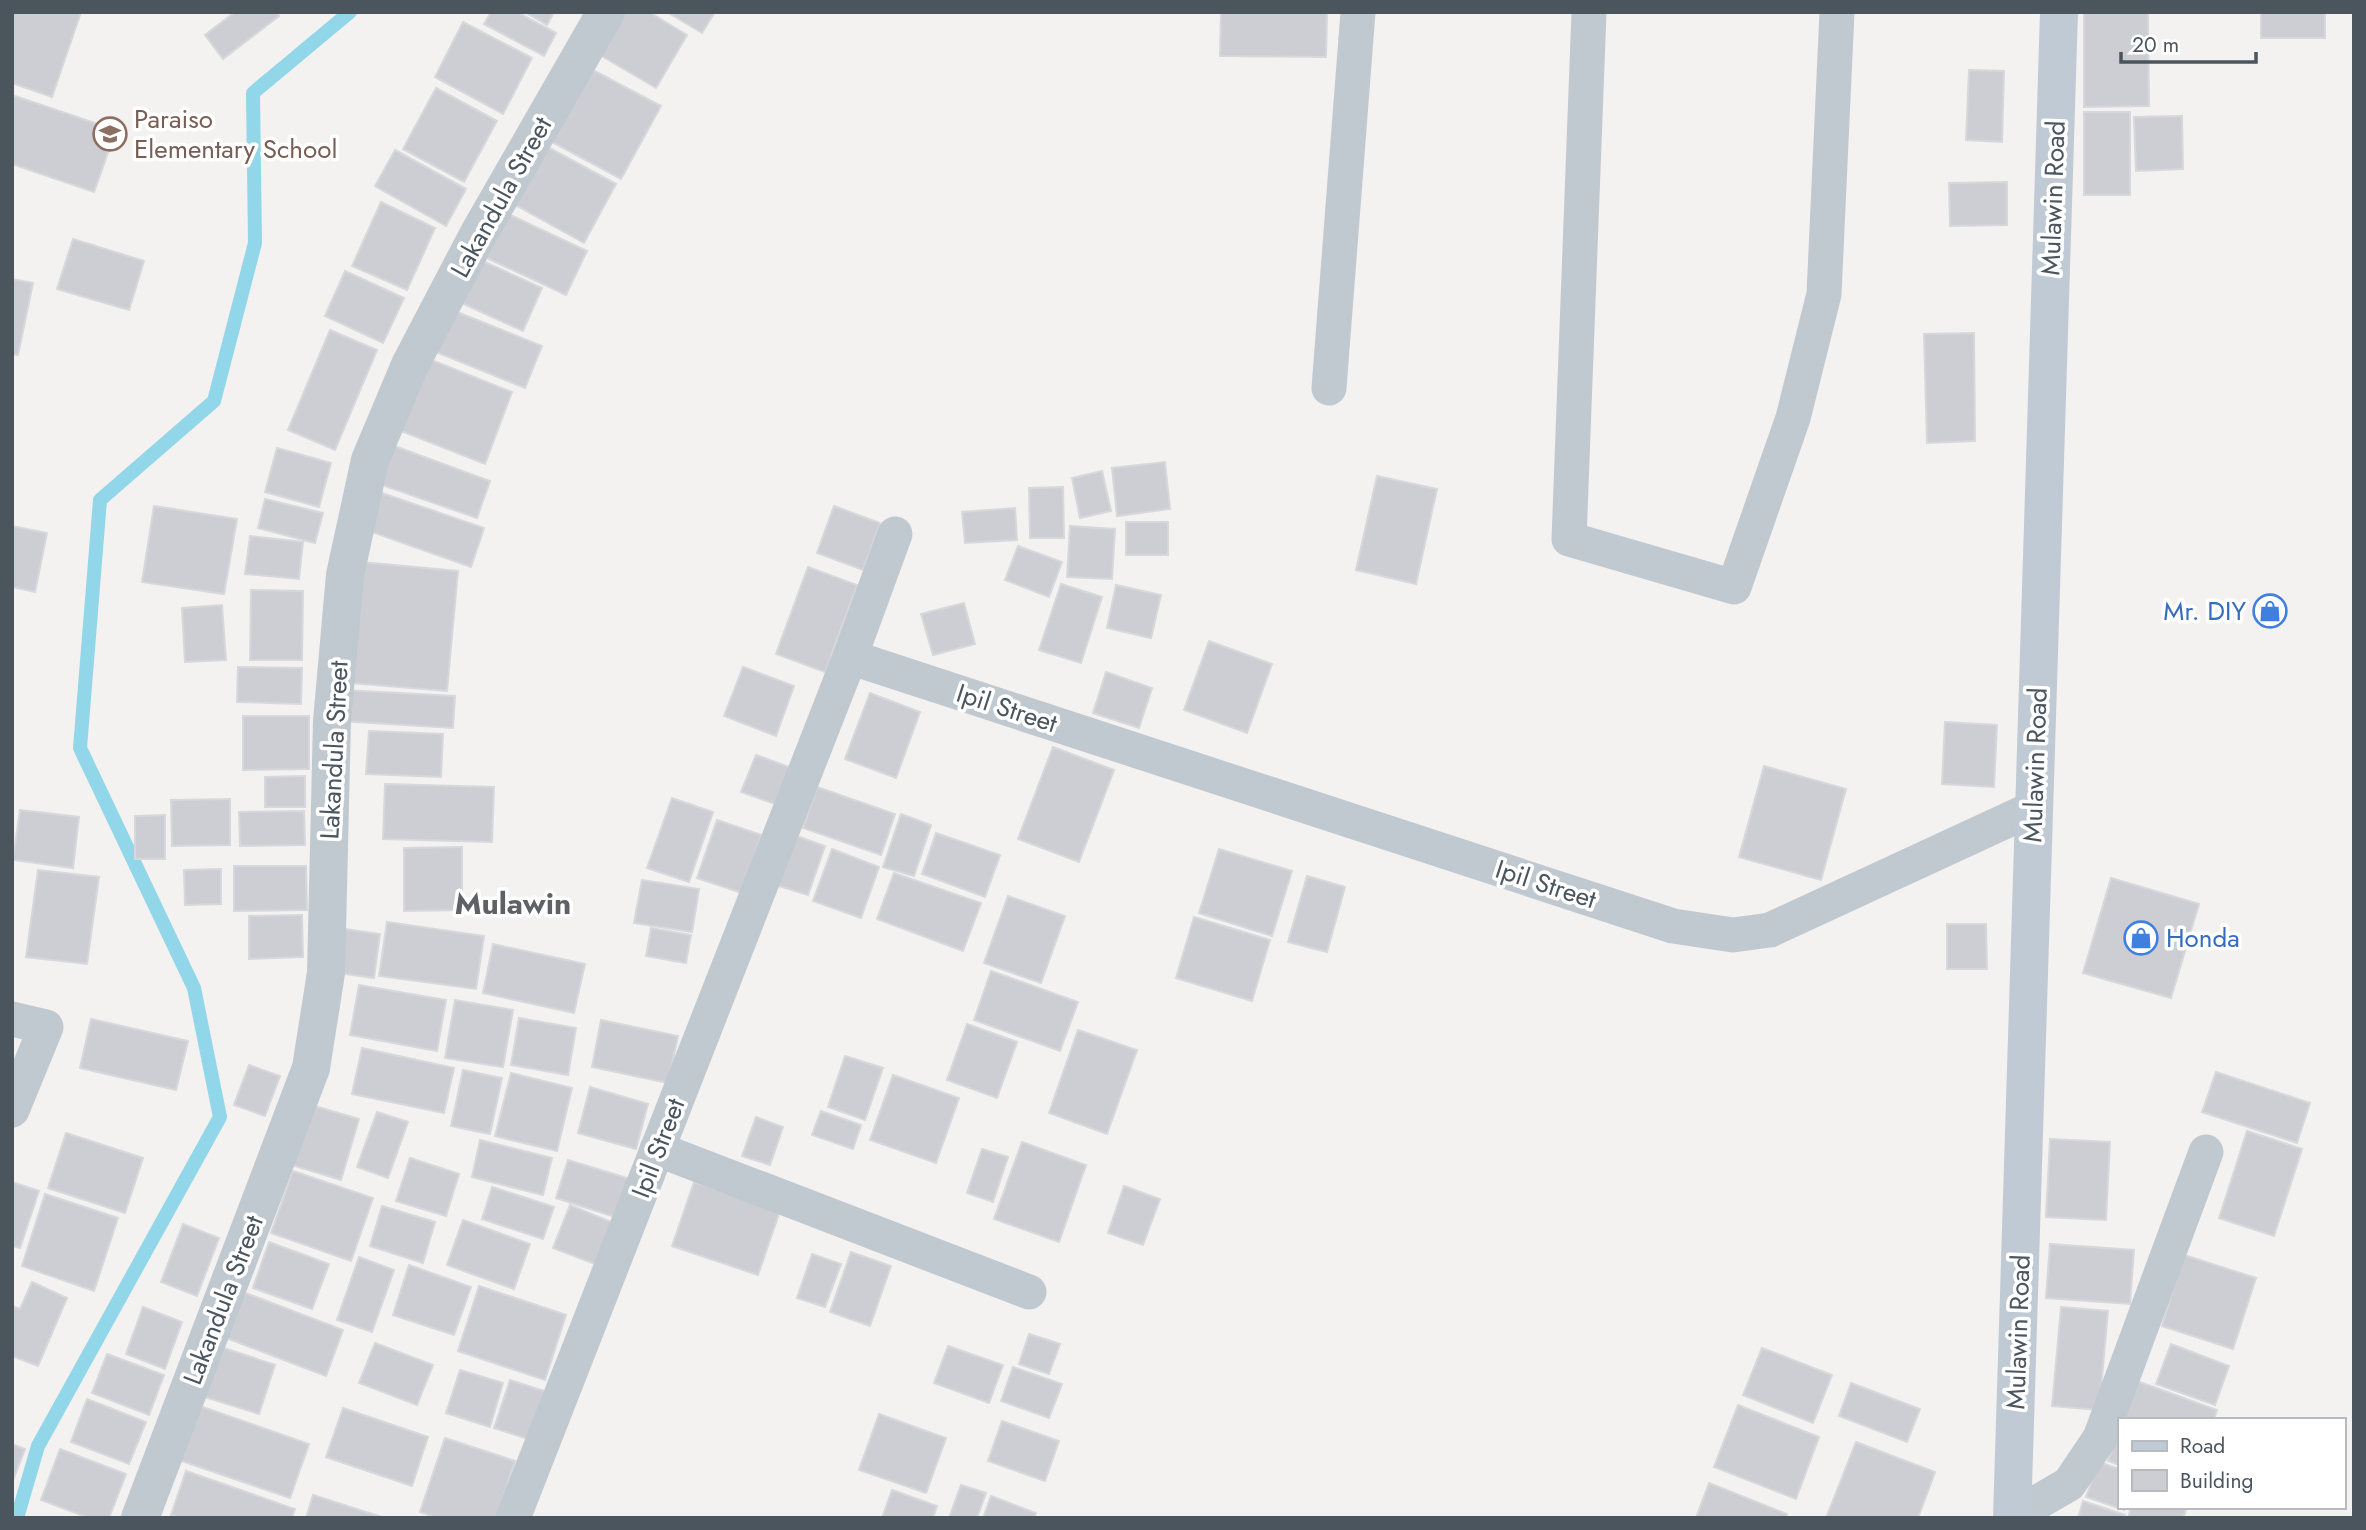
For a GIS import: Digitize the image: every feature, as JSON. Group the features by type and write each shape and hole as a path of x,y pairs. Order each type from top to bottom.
{"main road":[{"name":"Mulawin Road","path":"2012,1518 2059,12"}],"street":[{"name":"Lakandula Street","path":"140,1518 311,1068 326,973 332,721 345,575 370,460 410,365 478,234 606,12"},
{"path":"1329,388 1358,12"},
{"path":"1589,12 1569,539 1734,587 1793,418 1824,294 1837,12"},
{"path":"850,657 895,534"},
{"name":"Ipil Street","path":"513,1518 850,657 1674,926 1733,935 1770,930 2034,808"},
{"path":"12,1018 46,1027 12,1110"},
{"path":"657,1149 1029,1292"},
{"path":"2012,1518 2068,1484 2100,1438 2206,1152"}],"building":[{"path":"12,12 81,12 52,97 12,83"},
{"path":"235,12 276,12 279,16 223,59 205,35"},
{"path":"491,12 517,12 556,33 544,56 484,24"},
{"path":"525,12 554,12 547,25"},
{"path":"622,12 649,12 687,35 656,88 598,54"},
{"path":"667,12 715,12 702,33"},
{"path":"1221,12 1327,12 1326,57 1220,56"},
{"path":"2084,12 2148,12 2149,106 2084,107"},
{"path":"2261,12 2325,12 2325,38 2261,38"},
{"path":"463,22 532,58 503,114 435,77"},
{"path":"589,68 661,106 621,179 550,141"},
{"path":"1969,70 2004,71 2002,142 1966,140"},
{"path":"436,88 497,121 464,182 403,149"},
{"path":"12,95 116,130 94,192 12,164"},
{"path":"2084,112 2130,112 2130,195 2084,195"},
{"path":"2182,116 2183,169 2136,171 2134,117"},
{"path":"544,145 616,184 584,243 512,203"},
{"path":"395,150 466,189 446,226 375,186"},
{"path":"2007,182 2007,225 1950,226 1949,183"},
{"path":"381,202 435,228 407,290 352,266"},
{"path":"508,214 587,251 566,295 487,258"},
{"path":"73,239 144,261 129,310 57,289"},
{"path":"476,258 542,288 523,331 457,301"},
{"path":"345,271 404,298 383,343 325,316"},
{"path":"12,279 33,283 18,355 12,354"},
{"path":"447,308 542,346 525,388 431,350"},
{"path":"330,330 377,350 335,450 288,430"},
{"path":"1974,333 1975,441 1927,443 1924,334"},
{"path":"424,357 512,392 485,464 396,429"},
{"path":"389,444 490,481 477,518 376,483"},
{"path":"277,448 331,463 319,507 265,492"},
{"path":"1165,462 1170,509 1117,516 1112,468"},
{"path":"1102,471 1111,511 1080,518 1072,478"},
{"path":"1377,476 1437,489 1416,584 1356,570"},
{"path":"1063,487 1064,538 1030,538 1029,488"},
{"path":"376,491 484,528 471,567 363,529"},
{"path":"265,499 323,513 315,543 258,528"},
{"path":"154,506 237,519 224,594 142,582"},
{"path":"834,506 880,523 863,570 817,553"},
{"path":"1015,508 1017,540 965,543 962,512"},
{"path":"1126,522 1168,522 1168,555 1126,555"},
{"path":"12,526 47,533 35,592 12,587"},
{"path":"1070,526 1115,529 1112,579 1067,577"},
{"path":"250,536 303,542 299,579 245,574"},
{"path":"1018,546 1062,562 1049,597 1005,580"},
{"path":"350,561 458,571 447,691 339,682"},
{"path":"808,567 857,585 825,672 776,654"},
{"path":"1061,584 1102,597 1081,663 1039,650"},
{"path":"1116,585 1161,595 1151,638 1107,628"},
{"path":"251,590 303,591 302,660 250,660"},
{"path":"964,603 975,644 933,655 921,614"},
{"path":"222,605 226,660 185,662 182,608"},
{"path":"1209,641 1272,664 1247,733 1184,710"},
{"path":"238,667 302,668 301,704 237,702"},
{"path":"743,667 794,686 776,736 724,716"},
{"path":"1106,672 1152,688 1139,728 1093,713"},
{"path":"342,690 455,696 453,728 340,721"},
{"path":"870,693 920,712 896,778 845,759"},
{"path":"243,716 309,716 309,769 243,770"},
{"path":"1945,722 1997,725 1994,787 1942,784"},
{"path":"369,731 443,734 441,777 366,774"},
{"path":"1053,747 1114,770 1079,862 1018,839"},
{"path":"756,755 792,768 778,805 741,792"},
{"path":"1764,766 1846,789 1821,880 1739,857"},
{"path":"305,776 305,807 265,807 265,777"},
{"path":"385,784 494,787 492,842 383,839"},
{"path":"817,787 895,814 881,855 803,828"},
{"path":"672,798 713,812 689,882 647,868"},
{"path":"230,799 230,845 172,846 171,800"},
{"path":"20,810 79,817 73,868 13,860"},
{"path":"304,811 305,845 240,846 239,812"},
{"path":"901,814 931,825 914,876 883,867"},
{"path":"165,815 165,859 135,859 135,816"},
{"path":"717,820 761,835 742,893 697,878"},
{"path":"936,833 1000,855 985,897 922,874"},
{"path":"794,835 825,846 808,895 776,885"},
{"path":"462,847 462,910 404,911 404,848"},
{"path":"832,849 879,867 861,918 813,901"},
{"path":"1219,849 1292,871 1272,936 1199,913"},
{"path":"234,866 306,866 307,910 234,911"},
{"path":"221,869 221,904 185,905 184,870"},
{"path":"38,870 99,877 87,964 26,957"},
{"path":"894,873 981,903 963,951 877,919"},
{"path":"1307,876 1345,887 1327,952 1288,942"},
{"name":"Honda","path":"2111,878 2199,904 2171,998 2083,973"},
{"path":"642,880 699,889 692,932 634,923"},
{"path":"1008,896 1065,916 1041,983 984,963"},
{"path":"302,915 303,957 249,959 249,916"},
{"path":"1194,917 1270,940 1252,1001 1176,978"},
{"path":"387,922 484,936 476,989 379,976"},
{"path":"1947,924 1986,924 1987,969 1947,969"},
{"path":"651,928 691,935 686,963 646,956"},
{"path":"345,929 380,934 374,978 338,973"},
{"path":"493,944 585,964 574,1013 483,993"},
{"path":"991,971 1078,1002 1060,1051 974,1020"},
{"path":"359,985 446,1000 437,1051 350,1035"},
{"path":"455,1000 513,1010 503,1067 445,1058"},
{"path":"519,1018 576,1028 568,1075 511,1065"},
{"path":"91,1019 188,1041 176,1090 80,1068"},
{"path":"601,1020 678,1036 668,1083 592,1067"},
{"path":"967,1024 1017,1042 997,1098 947,1080"},
{"path":"1078,1030 1137,1050 1107,1134 1049,1113"},
{"path":"362,1048 454,1068 444,1113 352,1094"},
{"path":"845,1056 883,1068 865,1120 828,1107"},
{"path":"249,1065 280,1076 265,1116 234,1105"},
{"path":"463,1070 502,1078 490,1134 451,1126"},
{"path":"2216,1072 2310,1103 2297,1143 2202,1112"},
{"path":"511,1073 572,1088 557,1151 495,1136"},
{"path":"893,1075 959,1098 936,1163 870,1140"},
{"path":"590,1087 648,1104 636,1149 578,1133"},
{"path":"311,1105 359,1119 341,1180 292,1165"},
{"path":"821,1111 861,1125 853,1149 812,1135"},
{"path":"377,1112 408,1122 388,1178 357,1167"},
{"path":"756,1117 783,1127 770,1165 742,1156"},
{"path":"2247,1131 2302,1149 2274,1236 2219,1218"},
{"path":"66,1133 143,1158 125,1213 48,1188"},
{"path":"2050,1139 2110,1142 2106,1220 2046,1217"},
{"path":"480,1140 552,1158 543,1195 472,1177"},
{"path":"1022,1142 1086,1165 1059,1242 994,1219"},
{"path":"982,1149 1008,1157 993,1202 967,1193"},
{"path":"410,1158 459,1174 446,1216 396,1201"},
{"path":"568,1160 630,1179 618,1218 556,1198"},
{"path":"293,1171 373,1198 351,1261 271,1233"},
{"path":"12,1182 39,1191 20,1248 12,1246"},
{"path":"694,1182 780,1211 758,1275 672,1246"},
{"path":"1124,1186 1160,1199 1143,1245 1108,1233"},
{"path":"492,1187 554,1207 543,1239 482,1219"},
{"path":"45,1194 118,1218 94,1291 22,1266"},
{"path":"570,1205 616,1224 600,1266 553,1248"},
{"path":"382,1206 435,1222 423,1263 370,1246"},
{"path":"463,1220 530,1244 514,1289 447,1265"},
{"path":"183,1224 219,1238 197,1296 161,1282"},
{"path":"269,1242 329,1264 312,1309 253,1288"},
{"path":"2050,1244 2134,1250 2130,1304 2046,1298"},
{"path":"851,1252 891,1266 870,1326 830,1312"},
{"path":"812,1254 841,1264 825,1307 797,1298"},
{"path":"2184,1255 2256,1278 2233,1349 2162,1326"},
{"path":"359,1257 394,1270 372,1332 337,1320"},
{"path":"409,1265 471,1287 454,1335 393,1315"},
{"path":"32,1282 67,1298 38,1366 12,1356 12,1306 20,1309"},
{"path":"479,1286 566,1315 545,1380 458,1351"},
{"path":"243,1292 343,1330 326,1376 226,1338"},
{"path":"143,1307 182,1322 165,1369 126,1354"},
{"path":"2061,1307 2108,1311 2099,1410 2052,1406"},
{"path":"1029,1334 1060,1344 1049,1374 1019,1364"},
{"path":"375,1343 433,1365 417,1405 359,1383"},
{"path":"2171,1344 2229,1366 2215,1405 2156,1384"},
{"path":"948,1346 1003,1365 989,1403 934,1383"},
{"path":"221,1347 275,1365 259,1414 205,1397"},
{"path":"1762,1348 1832,1375 1813,1423 1743,1395"},
{"path":"107,1354 164,1375 149,1415 92,1393"},
{"path":"1013,1367 1062,1384 1049,1418 1001,1401"},
{"path":"460,1370 503,1383 490,1427 446,1413"},
{"path":"510,1380 550,1393 534,1441 494,1428"},
{"path":"2137,1381 2217,1410 2215,1418 2124,1418"},
{"path":"1851,1383 1920,1409 1907,1442 1839,1416"},
{"path":"87,1399 146,1422 129,1464 71,1442"},
{"path":"197,1405 309,1444 290,1498 179,1460"},
{"path":"1738,1405 1819,1437 1796,1499 1714,1467"},
{"path":"343,1408 428,1437 412,1486 326,1457"},
{"path":"879,1414 946,1438 926,1493 859,1470"},
{"path":"1002,1421 1059,1441 1045,1481 988,1461"},
{"path":"2118,1432 2118,1465 2108,1461"},
{"path":"445,1438 515,1461 496,1518 436,1518 420,1512"},
{"path":"1856,1442 1935,1472 1918,1518 1826,1518"},
{"path":"12,1444 25,1449 12,1483"},
{"path":"60,1449 126,1474 109,1518 89,1518 41,1500"},
{"path":"2099,1462 2118,1469 2118,1508 2086,1497"},
{"path":"186,1471 295,1509 292,1518 180,1518 171,1515"},
{"path":"1709,1483 1787,1514 1786,1518 1696,1518"},
{"path":"961,1485 986,1493 977,1518 949,1518"},
{"path":"892,1490 937,1506 933,1518 882,1518"},
{"path":"313,1495 385,1518 306,1518"},
{"path":"991,1496 1036,1513 1034,1518 983,1518"},
{"path":"2083,1501 2125,1515 2124,1518 2078,1518"},
{"path":"2130,1509 2186,1509 2183,1518 2128,1518"}],"waterway":[{"path":"17,1518 38,1446 220,1117 194,988 80,748 100,500 214,401 255,243 253,93 350,12"}],"place":[{"name":"Paraiso Elementary School","path":"110,134"},
{"name":"Mr. DIY","path":"2270,611"},
{"name":"Honda","path":"2141,938"}],"district":[{"name":"Mulawin","path":"513,904"}]}
